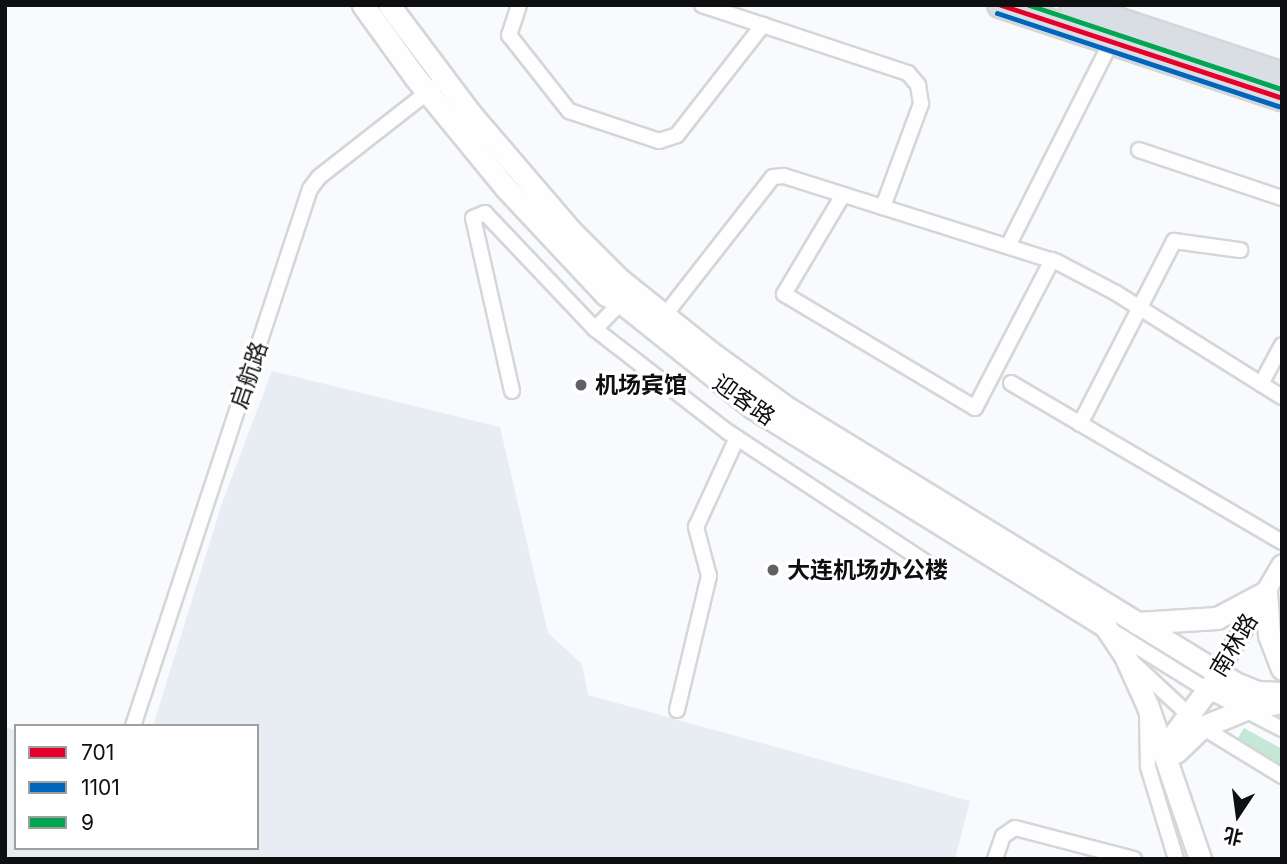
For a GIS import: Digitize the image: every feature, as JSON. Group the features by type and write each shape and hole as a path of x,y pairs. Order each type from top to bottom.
{"highway":[{"path":"1000,5 1282,98"},
{"path":"1072,5 1282,75"}],"main road":[{"name":"迎客路","path":"363,5 435,86 619,279 744,378 1137,623 1212,681"},
{"name":"迎客路","path":"389,5 435,86 555,244 606,295 621,302 752,407 1105,626"},
{"path":"1137,623 1217,618 1266,592 1269,635 1282,669"},
{"path":"1105,626 1125,656 1148,707 1200,859"},
{"path":"1166,754 1196,721 1212,681 1251,701 1282,702"},
{"path":"1196,721 1282,693"}],"street":[{"path":"519,5 509,35 569,111 659,141 677,135 763,25"},
{"path":"702,5 908,73 918,85 917,121 883,207"},
{"path":"1009,246 1111,42"},
{"name":"启航路","path":"134,724 310,189 319,177 435,86"},
{"path":"1139,150 1282,198"},
{"path":"665,315 773,177 783,176 1052,260 1137,307 1282,397"},
{"path":"843,195 784,294 975,408 1052,260"},
{"path":"512,391 474,218 485,213 595,329 737,438 928,564"},
{"path":"1080,424 1137,307 1174,241 1240,250"},
{"path":"595,329 621,302"},
{"path":"1261,384 1282,345"},
{"path":"1012,383 1282,542"},
{"path":"677,710 709,576 696,527 737,438"},
{"name":"南林路","path":"1212,681 1282,564"},
{"path":"1105,626 1212,681"},
{"path":"1125,656 1196,721 1282,776"},
{"path":"1251,701 1282,729"},
{"path":"1148,707 1148,767 1176,859"},
{"path":"995,859 1006,831 1015,828 1134,859"}],"shaded area":[{"path":"272,371 500,427 548,633 582,664 588,695 970,801 955,859 5,859 5,727 14,729 14,850 259,850 259,724 154,724 222,503"}],"green space":[{"path":"1244,728 1282,749 1282,769 1235,743"}],"transit line":[{"name":"701","path":"1001,5 1282,98"},
{"name":"9","path":"1029,5 1282,89"},
{"name":"1101","path":"997,13 1279,106"}],"place":[{"name":"机场宾馆","path":"581,385"},
{"name":"大连机场办公楼","path":"773,570"}]}
